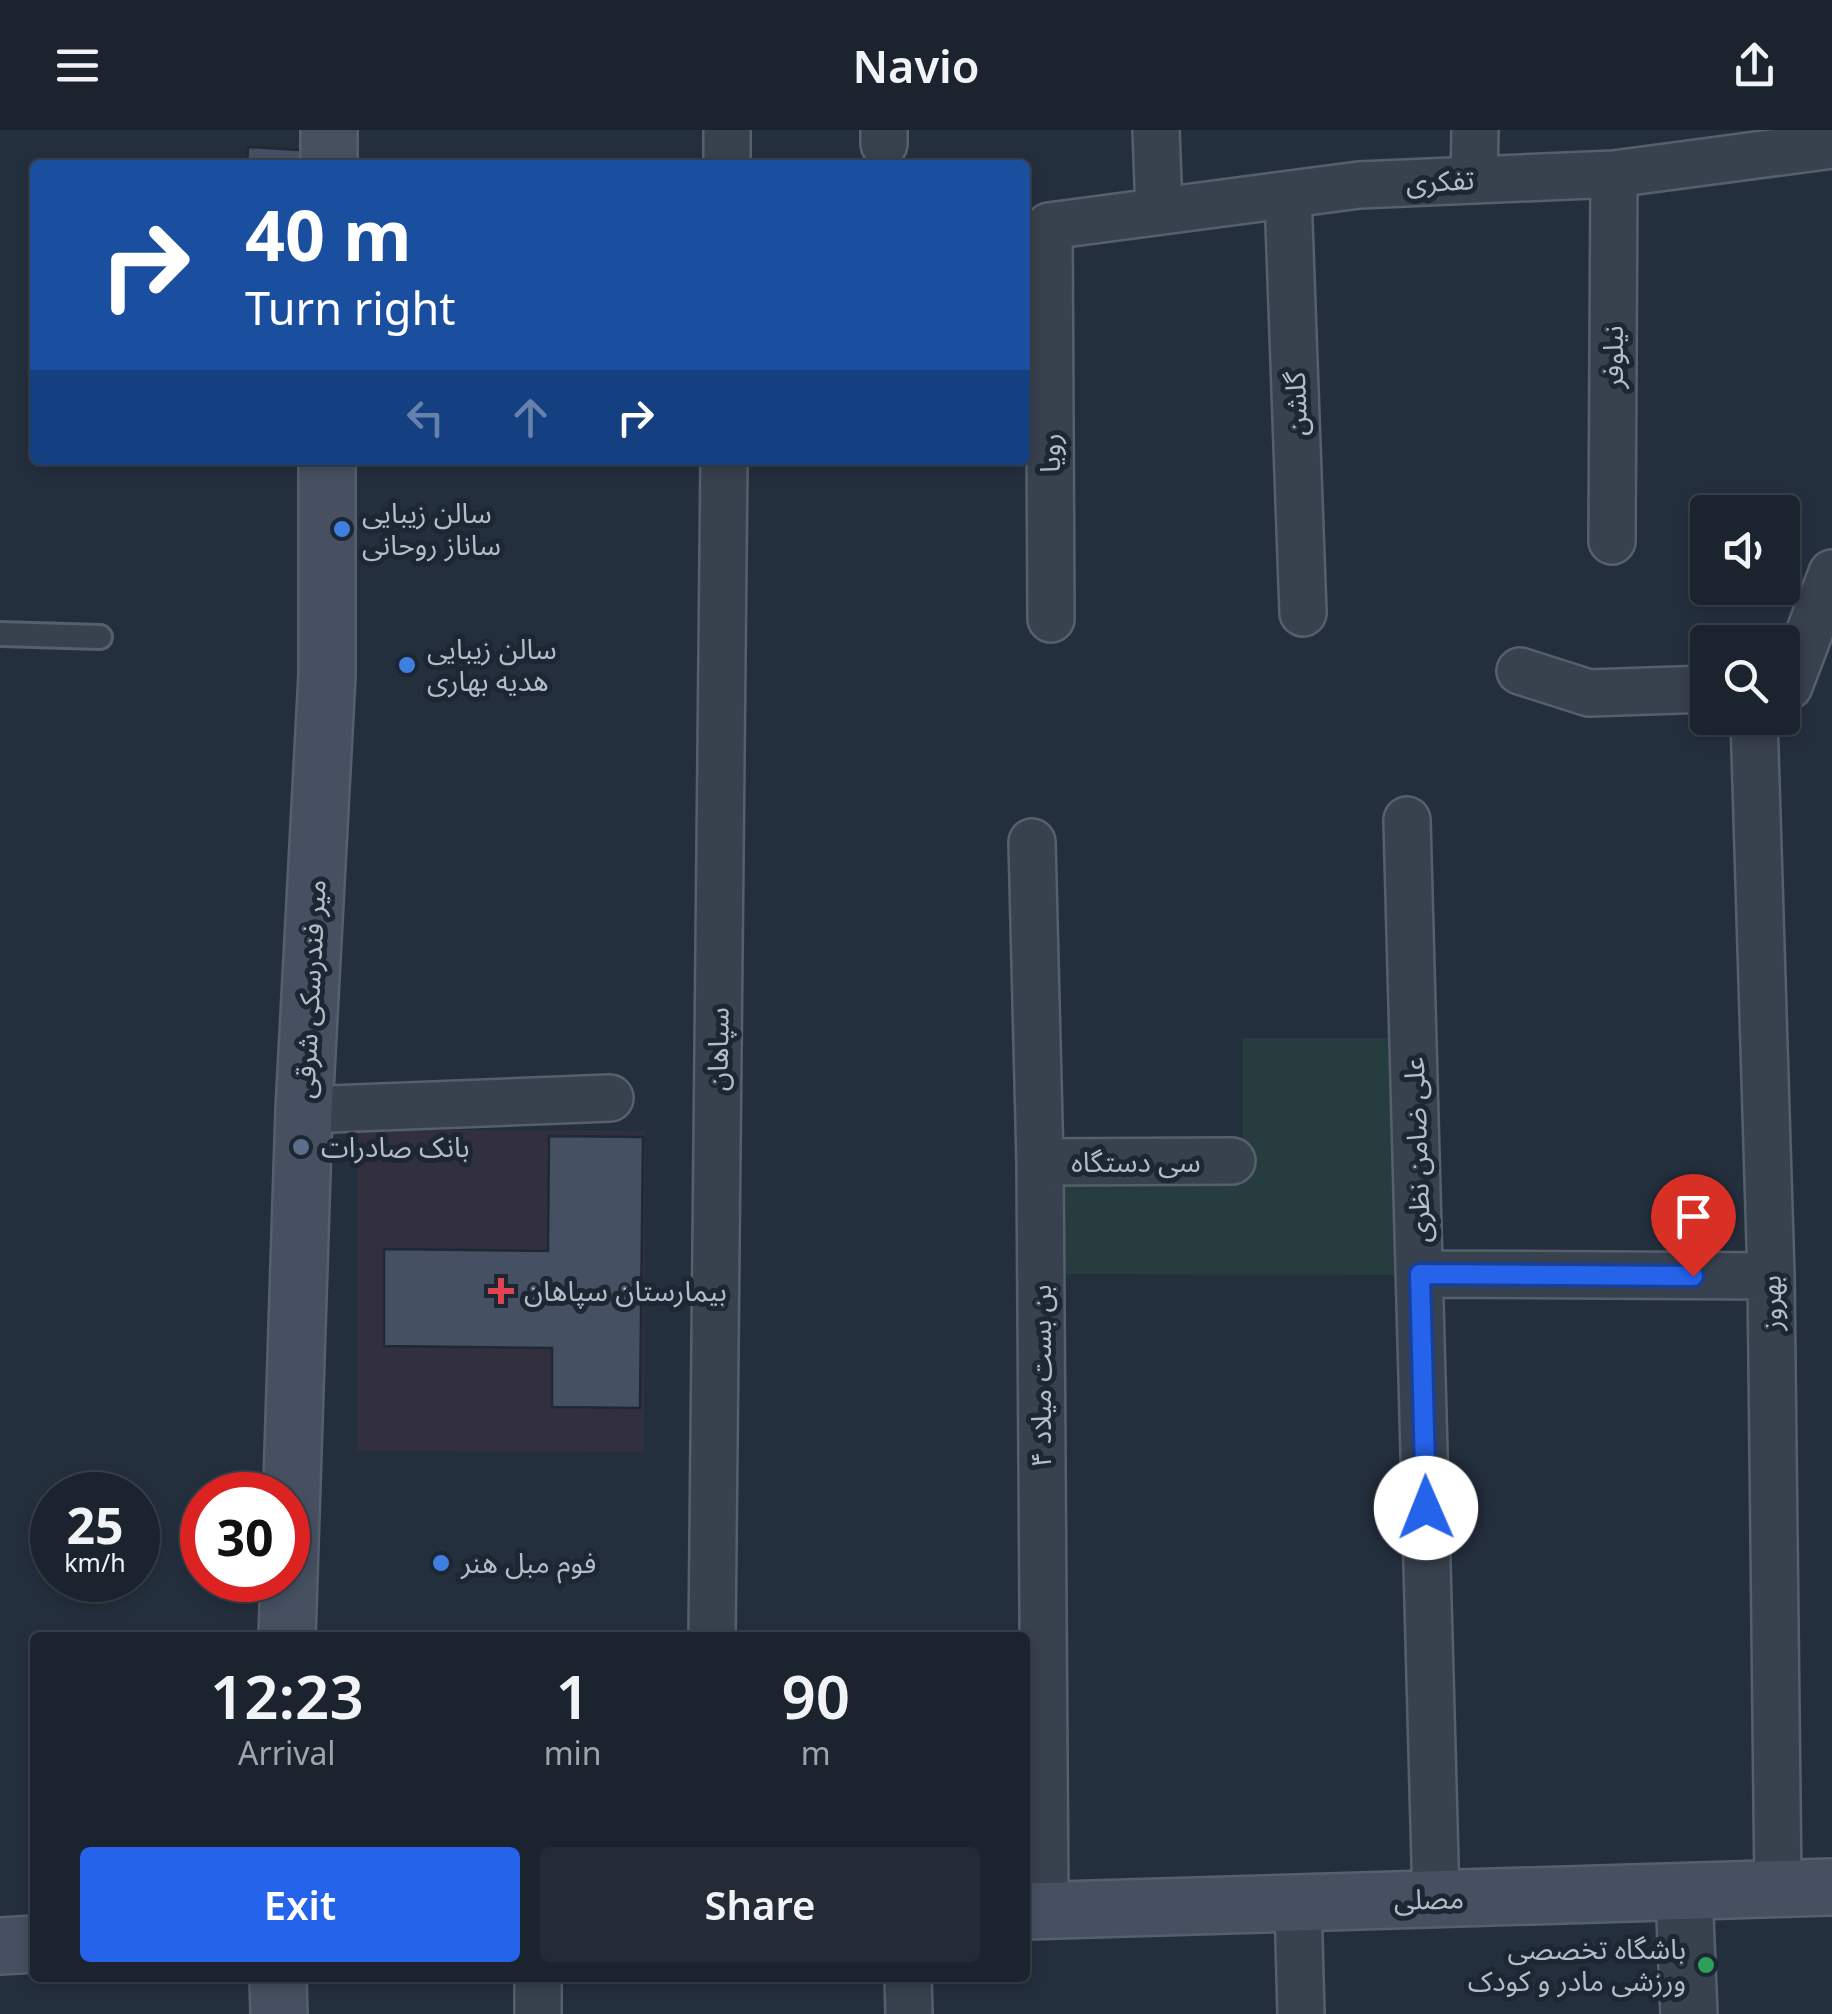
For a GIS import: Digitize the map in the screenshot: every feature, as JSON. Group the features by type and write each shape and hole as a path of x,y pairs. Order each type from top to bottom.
{"main road":[{"path":"328,160 329,130"},
{"name":"میر فندرسکی شرقی","path":"286,1632 304,1110 326,674 328,465"},
{"name":"مصلی","path":"1035,1910 1832,1888"},
{"path":"0,1946 30,1944"},
{"path":"278,1982 280,2014"}],"street":[{"path":"727,130 727,160"},
{"path":"1156,130 1160,211"},
{"path":"1474,180 1476,130"},
{"name":"تفکری","path":"1049,226 1359,185 1614,174 1832,146"},
{"name":"نیلوفر","path":"1612,540 1614,174"},
{"name":"گلشن","path":"1288,194 1303,613"},
{"name":"رویا","path":"1049,226 1050,620"},
{"name":"سپاهان","path":"712,1632 724,465"},
{"path":"1801,685 1832,572"},
{"path":"1520,671 1589,694 1690,691"},
{"name":"بهروز","path":"1755,735 1771,1276 1778,1889"},
{"name":"علی ضامن نظری","path":"1407,820 1436,1899"},
{"name":"بن بست میلاد ۴","path":"1032,842 1040,1162 1035,1910"},
{"path":"304,1110 610,1098"},
{"name":"سی دستگاه","path":"1040,1162 1232,1162"},
{"path":"1420,1274 1771,1276"},
{"path":"1684,1893 1689,2014"},
{"path":"1298,1902 1301,2014"},
{"path":"538,1982 538,2014"},
{"path":"908,1982 909,2014"}],"lane":[{"path":"0,634 100,636"}],"shaded area":[{"name":"بیمارستان سپاهان","path":"358,1130 645,1131 644,1452 357,1451"}],"green space":[{"path":"1243,1038 1398,1038 1398,1275 1059,1274 1059,1172 1243,1171"}],"building":[{"path":"248,147 316,151 316,160 247,160"},
{"path":"549,1136 643,1137 640,1408 552,1407 552,1348 384,1346 384,1249 548,1251"}],"place":[{"name":"سالن زیبایی ساناز روحانی","path":"342,529"},
{"name":"سالن زیبایی هدیه بهاری","path":"407,665"},
{"name":"بانک صادرات","path":"301,1147"},
{"name":"بیمارستان سپاهان","path":"501,1291"},
{"name":"فوم مبل هنر","path":"441,1563"},
{"name":"باشگاه تخصصی ورزشی مادر و کودک","path":"1706,1965"}],"route":[{"path":"1426,1508 1420,1274 1693,1276"}]}
